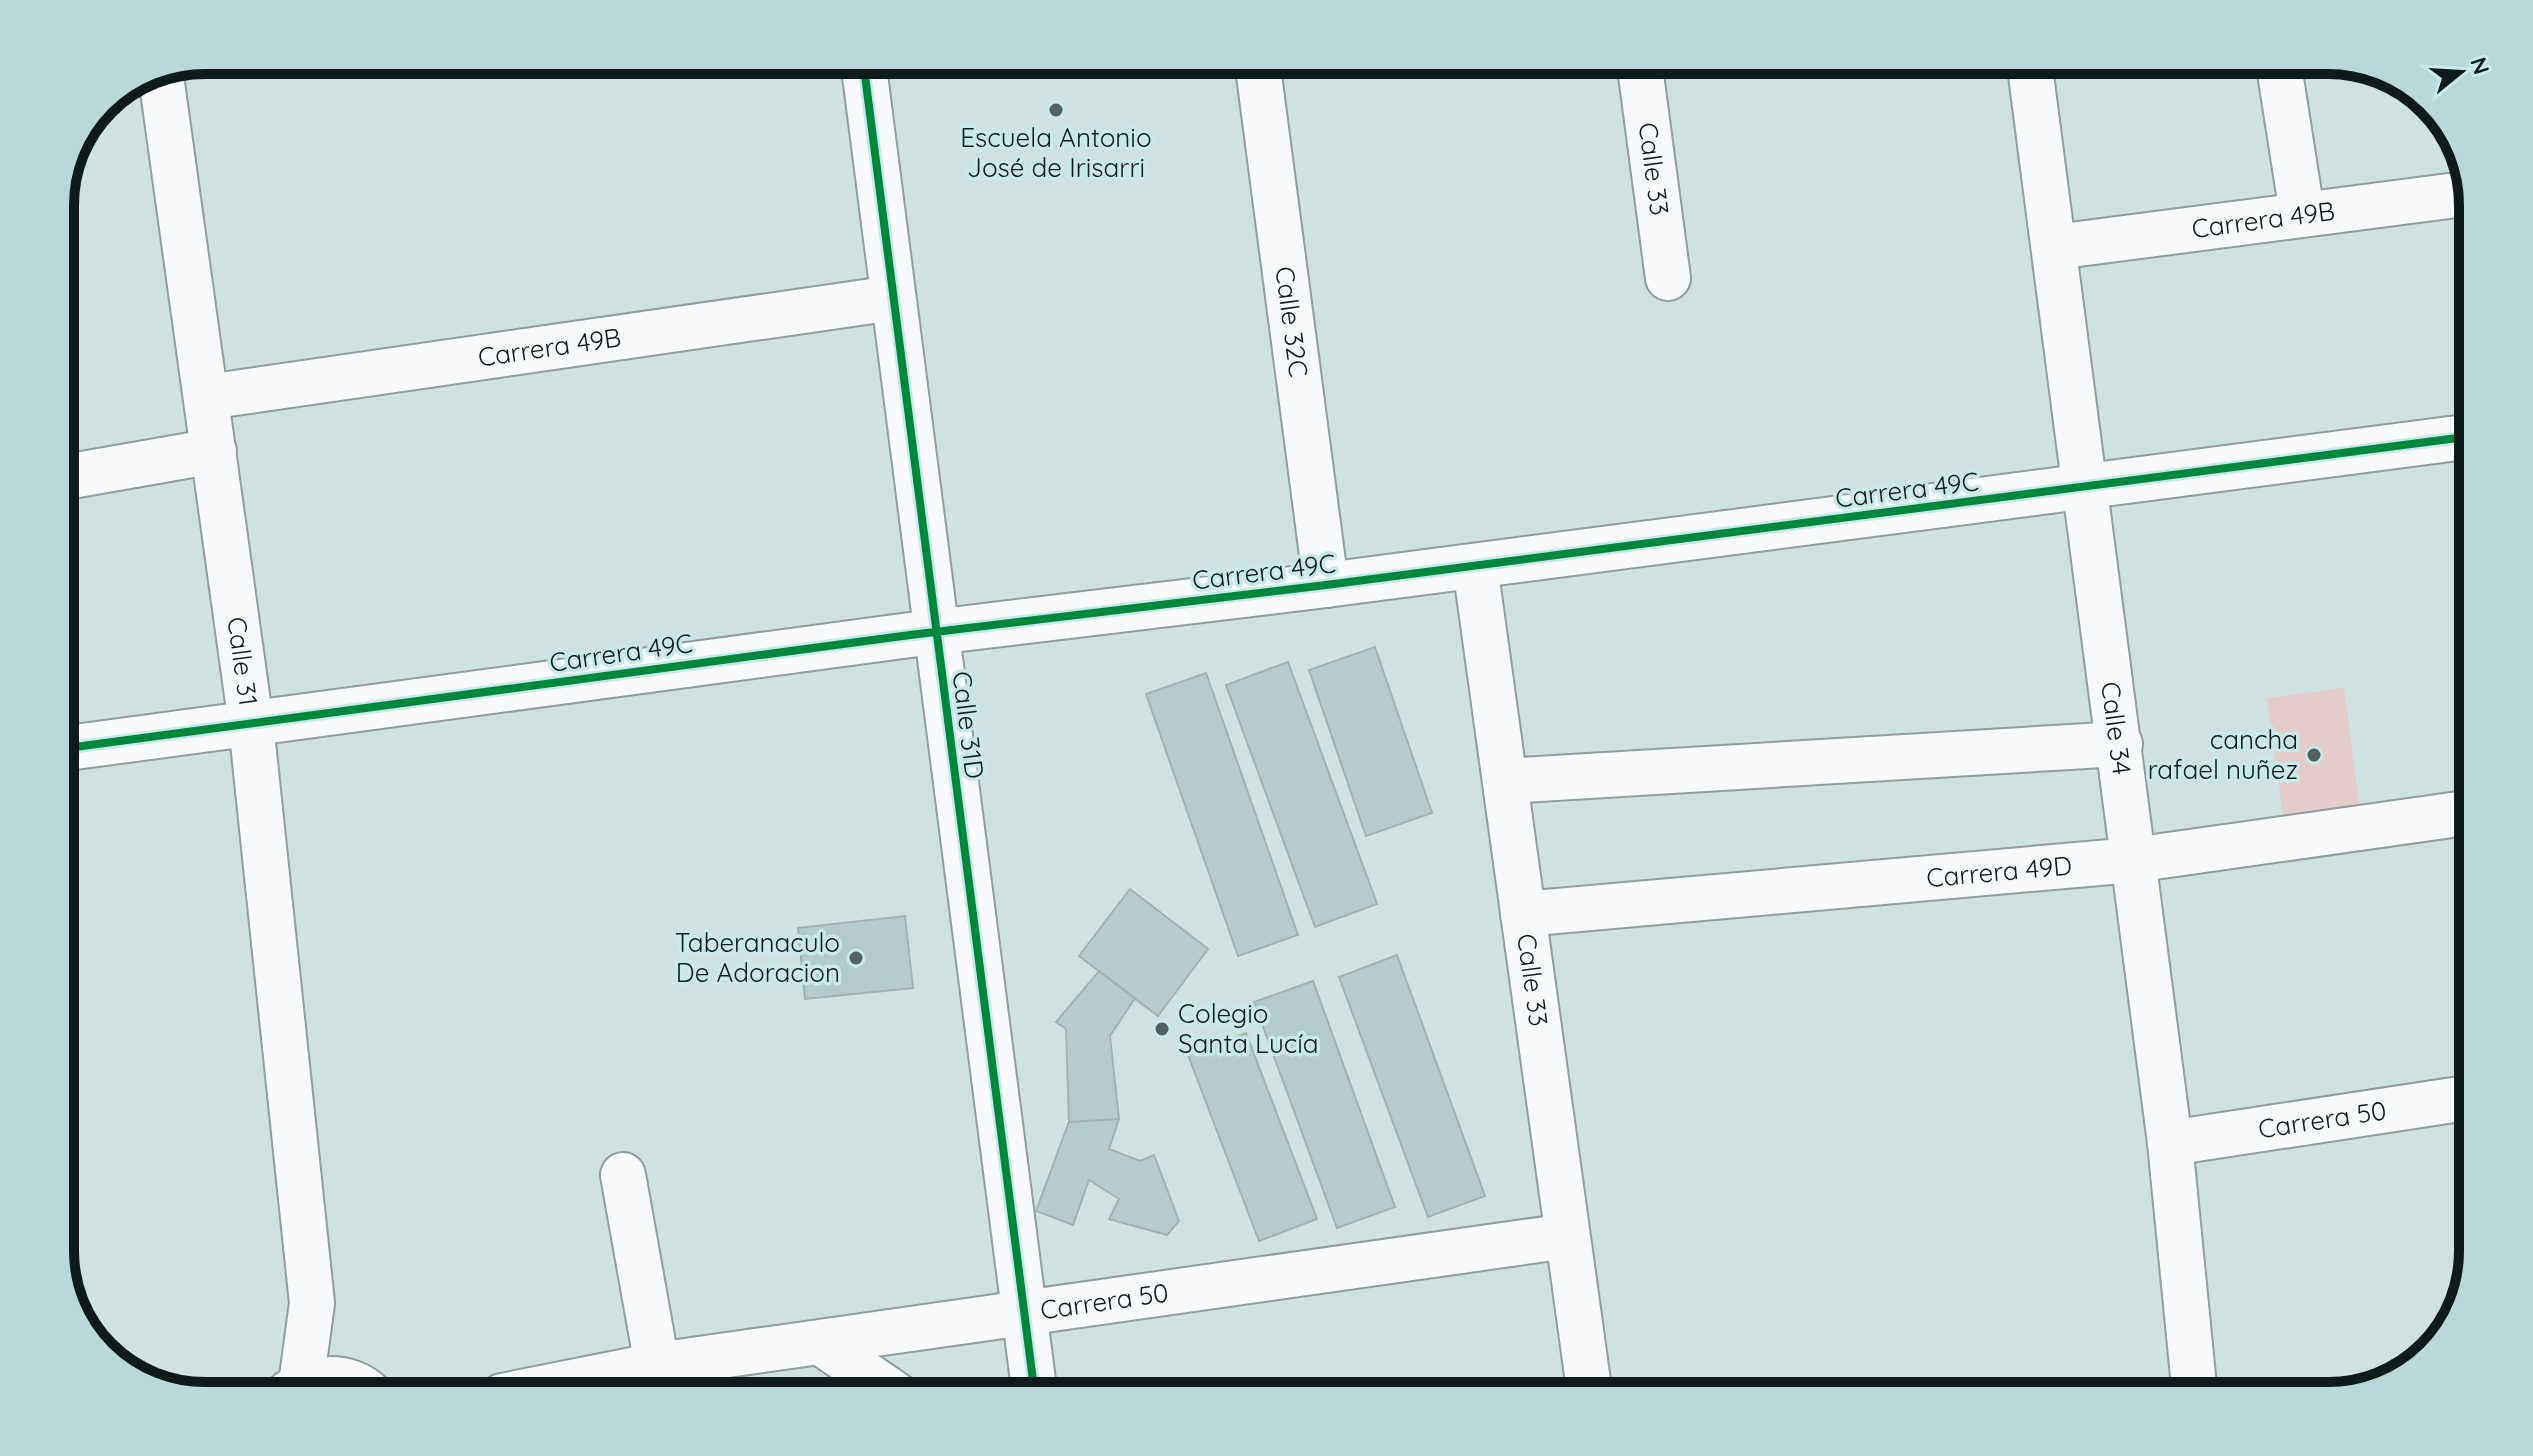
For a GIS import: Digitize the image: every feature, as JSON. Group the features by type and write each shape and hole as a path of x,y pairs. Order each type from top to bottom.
{"street":[{"name":"Calle 31D","path":"865,74 1033,1382"},
{"name":"Calle 32C","path":"1259,74 1326,585"},
{"name":"Calle 33","path":"1641,74 1668,278"},
{"name":"Calle 34","path":"2031,74 2170,1143 2194,1382"},
{"path":"2280,74 2302,213"},
{"name":"Calle 31","path":"162,82 251,724 312,1303 324,1382"},
{"name":"Carrera 49B","path":"2055,247 2459,195"},
{"name":"Carrera 49B","path":"207,397 893,298"},
{"name":"Carrera 49C","path":"74,747 936,632 1326,585 2459,438"},
{"path":"74,476 214,451"},
{"name":"Calle 33","path":"1475,566 1588,1382"},
{"path":"1505,781 2120,744"},
{"name":"Carrera 49D","path":"1523,914 2133,860 2459,814"},
{"name":"Carrera 50","path":"2170,1143 2459,1099"},
{"path":"623,1175 657,1365"},
{"name":"Carrera 50","path":"572,1382 657,1365 1567,1236"},
{"path":"821,1343 878,1382"}],"shaded area":[{"name":"cancha rafael nuñez","path":"2344,688 2360,812 2284,822 2267,698"}],"building":[{"path":"1375,647 1432,813 1366,836 1309,670"},
{"path":"1288,662 1377,904 1315,927 1226,685"},
{"path":"1206,673 1298,935 1238,956 1146,694"},
{"path":"1130,889 1208,949 1158,1016 1079,956"},
{"name":"Taberanaculo De Adoracion","path":"905,916 913,988 805,999 798,928"},
{"path":"1397,955 1485,1196 1428,1217 1339,977"},
{"path":"1099,971 1135,998 1110,1036 1119,1119 1069,1122 1066,1029 1056,1022"},
{"path":"1313,981 1395,1207 1337,1228 1254,1002"},
{"path":"1246,1033 1317,1219 1259,1241 1188,1055"},
{"path":"1119,1119 1109,1149 1140,1161 1154,1155 1179,1221 1167,1235 1109,1219 1119,1199 1089,1180 1073,1225 1036,1211 1069,1122"}],"cycle path":[{"path":"865,74 1033,1382"},
{"path":"74,747 910,635 1326,585 2459,438"}],"place":[{"name":"Escuela Antonio José de Irisarri","path":"1056,110"},
{"name":"cancha rafael nuñez","path":"2314,755"},
{"name":"Taberanaculo De Adoracion","path":"856,958"},
{"name":"Colegio Santa Lucía","path":"1162,1029"}]}
